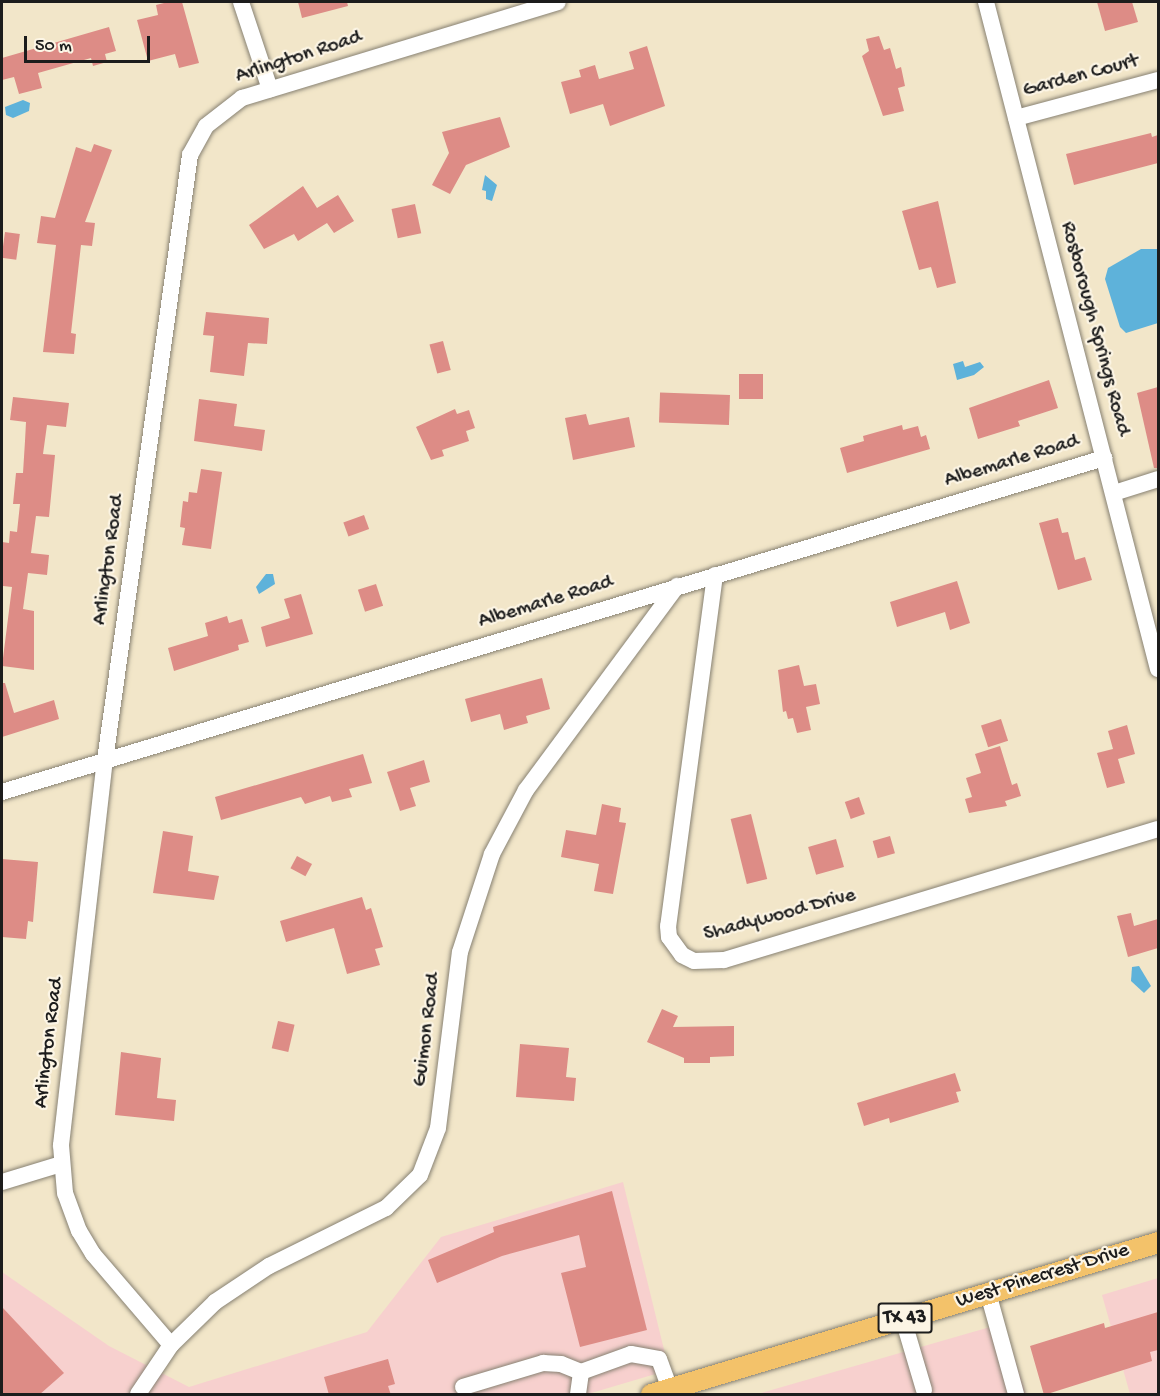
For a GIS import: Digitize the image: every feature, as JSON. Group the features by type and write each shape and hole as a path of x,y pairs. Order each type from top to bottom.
{"main road":[{"name":"West Pinecrest Drive","path":"661,1392 1158,1242"}],"street":[{"path":"241,2 270,89"},
{"name":"Arlington Road","path":"171,1345 93,1254 70,1211 61,1164 105,760 190,155 206,126 228,105 270,89 558,2"},
{"name":"Rosborough Springs Road","path":"986,2 1158,669"},
{"name":"Garden Court","path":"1016,118 1158,80"},
{"name":"Albemarle Road","path":"2,792 1104,458"},
{"path":"1114,493 1158,478"},
{"name":"Shadywood Drive","path":"715,575 668,926 669,937 682,955 694,961 724,960 1158,829"},
{"name":"Guimon Road","path":"138,1395 171,1345 192,1322 242,1283 297,1250 386,1208 420,1175 438,1128 460,952 492,854 526,790 677,586"},
{"path":"2,1182 61,1164"},
{"path":"987,1293 1016,1395"},
{"path":"903,1318 924,1390"},
{"path":"464,1387 543,1363 561,1364 581,1372 631,1354 648,1355 659,1359 661,1392"},
{"path":"578,1395 581,1372"}],"shaded area":[{"path":"623,1182 669,1370 588,1394 2,1394 2,1272 109,1346 189,1387 367,1332 441,1237"},
{"path":"1158,1278 1158,1393 1130,1394 1102,1295"},
{"path":"1004,1323 1026,1394 758,1394"}],"water":[{"path":"23,100 30,103 29,111 13,118 6,115 5,107"},
{"path":"485,175 497,185 492,201 486,199 486,191 482,190"},
{"path":"1141,249 1158,249 1158,323 1126,333 1120,327 1105,279 1108,268"},
{"path":"963,361 965,367 980,362 984,367 974,375 957,380 953,364"},
{"path":"266,574 273,574 275,584 259,594 256,587"},
{"path":"1139,966 1151,986 1144,993 1131,981 1132,967"}],"building":[{"path":"182,2 199,63 179,68 175,54 148,61 137,20 158,15 156,5"},
{"path":"298,2 347,2 348,6 302,18"},
{"path":"1097,2 1132,2 1138,22 1105,31"},
{"path":"109,27 116,51 105,54 107,62 93,66 91,58 38,73 42,88 19,94 14,77 2,80 2,58"},
{"path":"879,36 884,50 890,48 896,69 901,67 905,86 898,88 904,111 883,116 862,56 869,51 866,39"},
{"path":"647,46 665,106 610,126 603,104 570,114 561,82 581,77 579,70 595,65 599,79 634,69 629,52"},
{"path":"500,117 510,147 466,165 450,194 432,185 449,153 442,132"},
{"path":"1151,133 1152,137 1158,135 1158,163 1074,185 1066,154"},
{"path":"94,144 112,150 85,222 95,223 92,246 81,245 71,333 76,334 74,354 43,352 56,245 37,243 41,216 55,218 76,147 91,152"},
{"path":"303,186 317,208 338,195 354,221 334,233 327,223 298,241 294,234 264,249 249,225"},
{"path":"938,201 956,283 937,288 931,267 919,270 902,211"},
{"path":"415,204 421,233 398,238 392,209"},
{"path":"5,232 20,234 16,260 2,258"},
{"path":"206,312 269,318 267,344 248,343 244,376 210,372 214,336 203,335"},
{"path":"443,341 451,370 437,374 429,345"},
{"path":"739,374 763,374 763,399 739,399"},
{"path":"1049,380 1058,408 1018,421 1020,426 978,439 969,408"},
{"path":"1158,387 1158,468 1154,468 1137,393"},
{"path":"660,393 730,395 729,425 659,423"},
{"path":"13,397 69,403 66,427 47,425 43,454 55,455 49,517 36,516 31,553 49,555 47,575 28,573 23,609 34,611 34,670 2,666 12,587 3,586 2,542 9,543 10,531 17,532 20,504 13,504 16,473 23,473 26,422 10,420"},
{"path":"199,399 237,404 234,426 265,430 262,451 194,441"},
{"path":"455,409 457,414 469,410 475,428 466,431 469,441 442,450 444,456 431,460 416,427"},
{"path":"586,414 589,425 629,417 635,447 573,460 565,418"},
{"path":"902,425 903,430 918,426 921,437 926,435 930,449 847,473 840,448 864,441 863,436"},
{"path":"201,469 222,472 211,549 182,545 185,528 180,527 183,501 188,502 189,492 197,493"},
{"path":"364,515 369,529 348,537 343,523"},
{"path":"1058,518 1062,533 1068,532 1075,560 1085,557 1092,580 1058,590 1039,523"},
{"path":"957,581 970,623 950,630 945,612 897,627 890,602"},
{"path":"376,584 383,606 365,612 358,590"},
{"path":"301,594 313,634 266,647 261,627 290,618 284,599"},
{"path":"227,616 229,623 242,619 249,642 238,645 239,650 174,671 168,648 208,636 205,623"},
{"path":"799,665 804,686 816,684 820,704 806,707 811,730 797,733 793,718 788,719 786,711 783,712 778,670"},
{"path":"542,678 550,709 526,716 528,723 504,730 500,714 471,722 465,699"},
{"path":"2,683 5,683 14,713 54,700 59,719 2,737"},
{"path":"1001,719 1008,741 988,747 981,725"},
{"path":"1127,725 1135,754 1118,759 1125,783 1107,788 1097,753 1113,749 1108,731"},
{"path":"1000,746 1012,785 1017,783 1021,796 1005,801 1007,806 969,813 965,799 972,797 966,778 981,773 975,754"},
{"path":"363,754 372,783 349,789 352,797 332,802 330,796 305,804 301,797 221,820 215,797"},
{"path":"424,760 430,782 410,788 416,806 400,811 387,772"},
{"path":"859,797 865,814 851,819 845,802"},
{"path":"602,804 621,808 619,822 626,823 613,894 594,891 599,864 561,857 566,830 596,835"},
{"path":"751,814 767,879 747,884 731,819"},
{"path":"163,831 193,836 188,871 219,876 214,900 153,893"},
{"path":"890,836 895,853 878,858 873,841"},
{"path":"836,839 844,867 816,875 808,847"},
{"path":"297,856 312,864 305,876 290,868"},
{"path":"2,859 38,862 33,922 28,921 26,939 2,937"},
{"path":"362,897 366,910 371,908 383,947 375,949 380,965 347,974 334,928 286,942 280,921"},
{"path":"1131,913 1134,926 1158,919 1158,948 1128,957 1117,916"},
{"path":"662,1009 678,1016 673,1027 734,1026 734,1056 710,1057 710,1063 684,1063 684,1058 647,1042"},
{"path":"278,1021 295,1025 288,1052 272,1048"},
{"path":"520,1044 569,1048 566,1077 576,1078 574,1101 516,1097"},
{"path":"121,1052 161,1058 157,1098 176,1100 174,1121 115,1115"},
{"path":"955,1073 961,1091 956,1092 959,1102 890,1123 889,1118 864,1126 857,1103"},
{"path":"612,1191 647,1330 580,1347 561,1273 586,1267 579,1235 502,1256 437,1283 428,1260 494,1232 493,1227"},
{"path":"2,1307 64,1373 39,1395 2,1395"},
{"path":"1158,1312 1158,1350 1150,1352 1152,1361 1044,1395 1030,1346 1104,1323 1105,1328"},
{"path":"388,1359 395,1384 388,1386 391,1395 329,1395 324,1377"}]}
